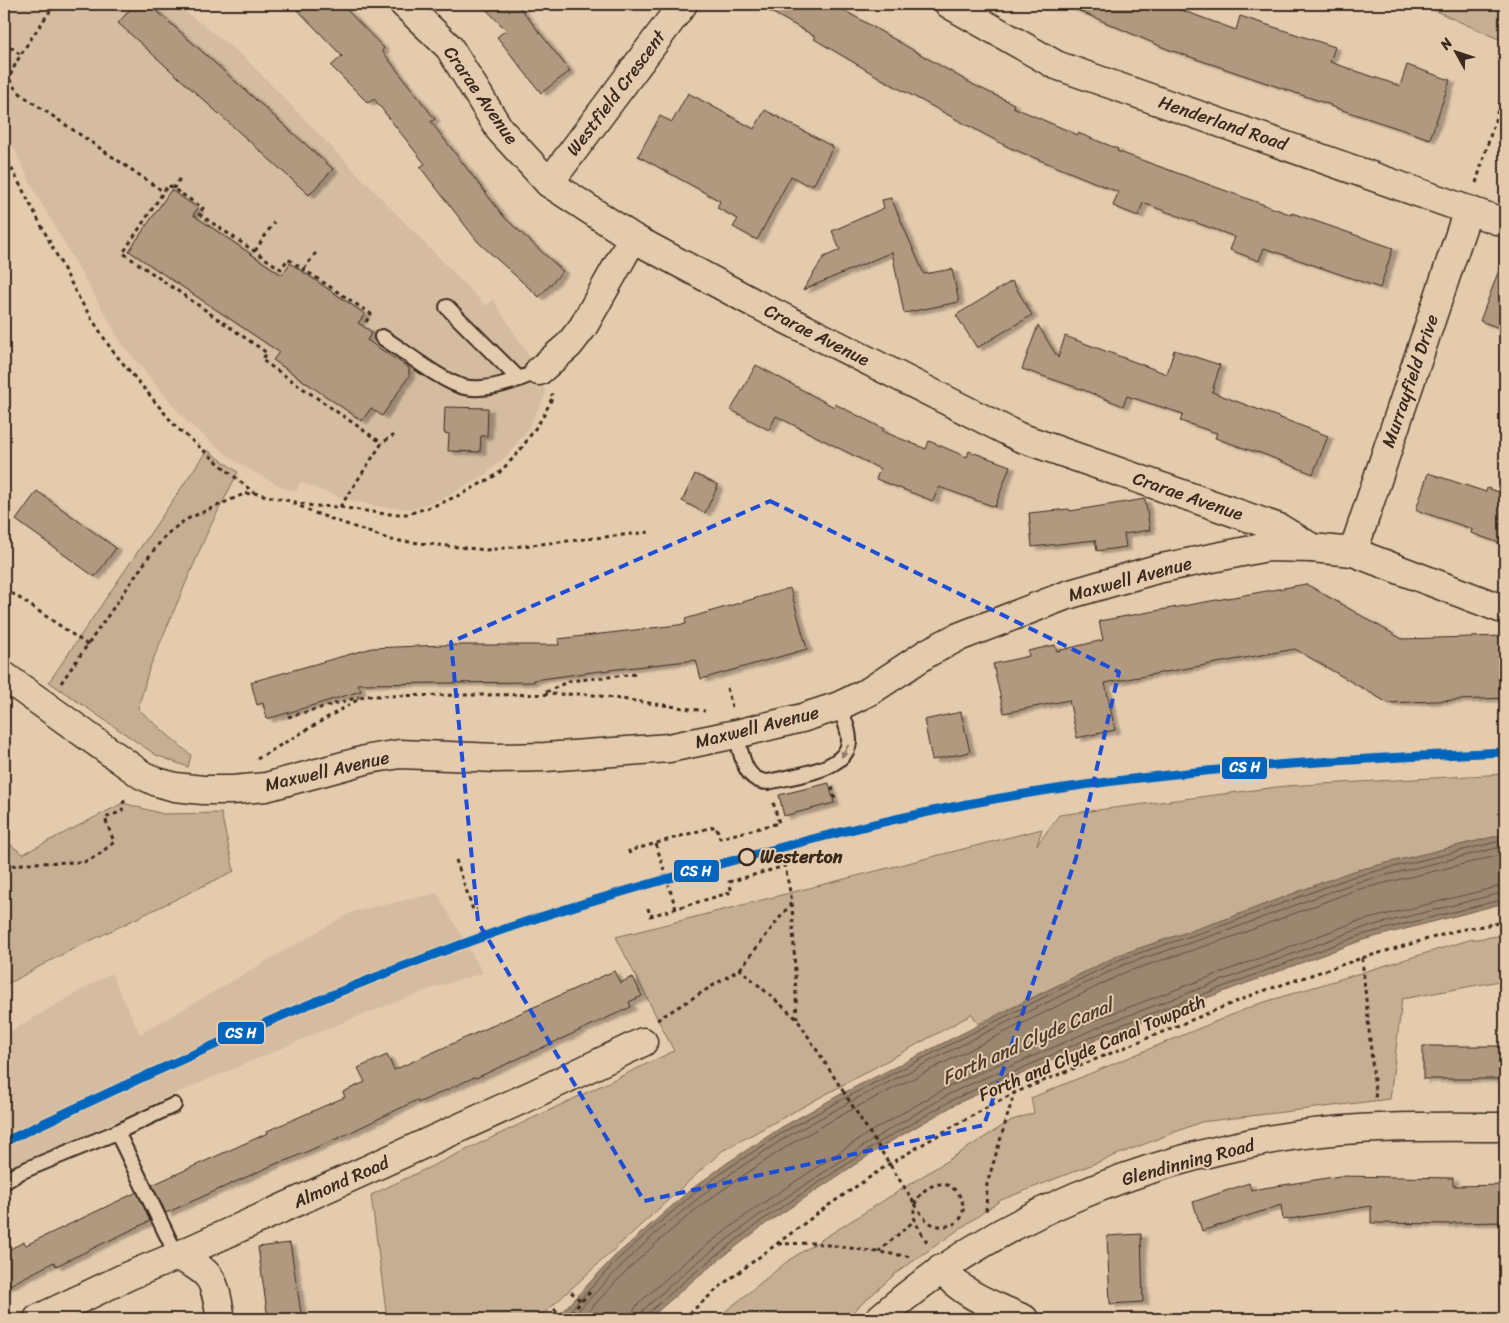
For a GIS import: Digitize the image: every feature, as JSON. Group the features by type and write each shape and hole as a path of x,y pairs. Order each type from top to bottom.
{"street":[{"name":"Crarae Avenue","path":"404,4 449,47 500,130 549,182 633,238 754,303 1019,437 1279,528 1312,548"},
{"name":"Westfield Crescent","path":"549,182 683,4"},
{"name":"Henderland Road","path":"950,4 1056,65 1505,223"},
{"name":"Murrayfield Drive","path":"1353,552 1468,210"},
{"path":"529,375 569,345 583,326 633,238"},
{"name":"Maxwell Avenue","path":"4,676 142,775 157,782 175,786 203,790 232,790 266,787 369,759 400,754 497,758 554,757 669,748 728,736 802,718 838,706 870,691 929,652 956,638 1067,596 1157,569 1267,548 1312,548 1353,552 1505,610"},
{"name":"Almond Road","path":"38,1319 128,1276 177,1256 534,1094 643,1042"},
{"name":"Glendinning Road","path":"879,1319 942,1269 985,1242 1052,1206 1141,1171 1222,1149 1298,1135 1378,1128 1505,1127"},
{"path":"177,1256 203,1270 212,1280 221,1319"},
{"path":"942,1269 953,1283 966,1293 1024,1319"}],"lane":[{"path":"447,307 529,375"},
{"path":"382,337 450,382 465,387 485,387 529,375"},
{"path":"728,736 747,772 754,779 768,782 827,767 838,762 849,742 849,733 838,706"},
{"path":"4,1182 20,1172 117,1132 174,1105"},
{"path":"117,1132 177,1256"}],"path":[{"path":"55,4 15,65 10,78 12,84 16,90 164,192"},
{"path":"4,42 22,55"},
{"path":"1468,210 1505,87"},
{"path":"4,154 80,300 111,349 177,428 254,493"},
{"path":"173,189 181,178"},
{"path":"382,337 379,332 365,323 371,314 288,259 281,269 199,214 203,208 168,186 123,253 267,353 262,360 382,443"},
{"path":"254,251 274,222"},
{"path":"304,269 317,251"},
{"path":"45,706 150,555 166,536 185,520 244,494 254,493 313,506 340,507 385,514 408,514 439,504 464,493 498,474 519,452 543,417 553,396"},
{"path":"340,507 382,443 394,435"},
{"path":"288,501 315,513 391,540 486,550 650,532"},
{"path":"4,590 15,594 88,645"},
{"path":"543,694 569,681 637,674"},
{"path":"727,688 731,702"},
{"path":"288,718 364,696 586,694 709,712 728,736"},
{"path":"254,760 364,696"},
{"path":"630,854 629,851 716,826 720,838 780,823 768,782"},
{"path":"4,867 29,863 84,862 97,856 114,842 105,818"},
{"path":"656,844 676,909"},
{"path":"456,860 473,910 476,909"},
{"path":"648,908 650,916 732,892 729,882 785,866 792,902 797,1019"},
{"path":"643,1042 648,1026 740,969 792,902"},
{"name":"Forth and Clyde Canal Towpath","path":"683,1319 723,1284 886,1166 1014,1093 1257,993 1362,958 1459,930 1505,922"},
{"path":"1362,958 1378,1128"},
{"path":"740,969 801,1023 848,1099 864,1123 900,1180 905,1188 910,1196 915,1204 923,1217 931,1225 939,1227 950,1226 960,1219 963,1207 962,1198 949,1186 943,1184 935,1185 928,1188 916,1200 914,1207 915,1220 942,1269"},
{"path":"985,1242 987,1184 1014,1093"},
{"path":"878,1252 915,1220"},
{"path":"778,1244 814,1243 911,1256 942,1269"},
{"path":"554,1309 566,1319 591,1291"},
{"path":"571,1292 582,1302"}],"highlighted area":[{"path":"770,501 1119,672 1076,858 984,1125 644,1201 478,922 451,642"}],"shaded area":[{"path":"16,4 176,4 244,57 486,306 493,299 527,353 546,393 528,429 508,455 483,476 448,496 413,509 381,507 344,499 300,482 297,491 285,489 236,462 187,422 122,344 36,194 4,128 4,22"},
{"path":"1420,4 1505,4 1505,42"},
{"path":"207,450 238,472 208,531 149,669 138,709 191,755 188,767 156,755 49,682"},
{"path":"1505,774 1505,834 1350,872 1229,918 1119,955 978,1024 971,1013 969,1016 722,1151 538,1319 387,1319 371,1195 674,1051 616,937 1042,829 1037,845 1059,815 1285,786"},
{"path":"123,803 163,814 221,813 234,871 57,957 4,986 4,840 23,854"},
{"path":"437,893 483,973 430,989 334,1026 172,1095 4,1173 4,1035 111,973 140,1034 352,912"},
{"path":"1505,935 1505,980 1402,999 1390,1099 1201,1122 1001,1200 895,1274 845,1319 716,1319 789,1260 1012,1120 1034,1113 1031,1098 1258,1004 1469,940"}],"water":[{"name":"Forth and Clyde Canal","path":"1505,834 1505,903 1363,940 1107,1035 956,1104 883,1146 764,1225 697,1277 649,1319 555,1319 614,1257 689,1191 727,1163 782,1127 841,1094 1119,955 1229,918 1350,872"}],"building":[{"path":"135,4 149,4 333,169 309,195 118,23"},
{"path":"292,4 341,4 384,48 382,51 435,119 431,122 505,218 563,271 539,297 478,242 420,167 425,164 374,99 368,103 331,66 342,56"},
{"path":"481,4 517,4 570,71 541,93 497,37 506,30"},
{"path":"757,4 833,4 974,85 1014,104 1013,107 1078,135 1078,133 1118,149 1117,151 1292,215 1292,213 1393,248 1380,288 1264,248 1259,261 1230,250 1235,237 1143,203 1138,216 1113,206 1118,192 1008,147 887,82 814,39 816,37"},
{"path":"1063,4 1165,4 1236,30 1240,16 1335,47 1330,62 1400,86 1407,65 1450,80 1430,139 1167,49"},
{"path":"688,93 754,129 765,110 833,147 814,184 805,184 791,176 757,240 733,227 738,219 717,208 720,201 638,156 660,116 672,122"},
{"path":"171,190 198,208 193,215 282,275 290,263 365,314 358,323 372,332 367,340 409,368 409,376 382,416 371,408 362,421 273,360 279,352 129,251"},
{"path":"891,198 924,274 952,269 959,302 904,313 892,252 803,290 824,257 840,250 832,231 884,208 882,200"},
{"path":"1503,259 1505,259 1505,330 1480,321"},
{"path":"1012,281 1032,315 977,348 956,315"},
{"path":"1038,325 1058,358 1065,336 1167,374 1174,350 1220,365 1212,392 1328,436 1313,474 1258,452 1215,438 1217,433 1180,421 1183,414 1127,396 1123,406 1081,389 1022,369"},
{"path":"756,365 834,407 835,404 884,429 882,431 926,449 929,441 967,457 969,451 1010,466 995,507 939,487 933,501 876,479 880,469 776,416 769,430 731,410"},
{"path":"445,407 488,408 487,436 481,436 480,452 448,451 449,434 444,433"},
{"path":"1428,473 1486,492 1487,488 1505,494 1505,545 1471,533 1472,529 1416,510"},
{"path":"695,474 718,485 705,513 682,501"},
{"path":"37,491 116,548 95,577 16,520"},
{"path":"1145,499 1150,530 1124,534 1126,547 1097,551 1095,540 1032,547 1029,513 1069,509 1070,511"},
{"path":"1306,584 1402,639 1505,636 1505,698 1388,703 1295,649 1105,683 1115,730 1077,738 1069,700 1004,713 993,664 1029,656 1028,651 1055,645 1057,651 1103,640 1099,621"},
{"path":"790,588 807,649 701,679 696,660 592,672 534,680 534,682 358,684 361,691 267,719 263,703 257,705 251,682 372,648 444,645 559,645 558,639 686,624 685,619"},
{"path":"961,712 970,752 932,760 924,720"},
{"path":"829,783 834,803 784,816 779,795"},
{"path":"614,971 620,983 633,977 642,996 629,1002 631,1007 476,1078 418,1103 417,1100 345,1135 166,1213 152,1185 345,1097 343,1092 365,1082 358,1068 387,1055 394,1070"},
{"path":"1423,1046 1505,1046 1505,1079 1423,1079"},
{"path":"1340,1176 1453,1178 1453,1186 1505,1185 1505,1222 1452,1224 1371,1223 1371,1206 1283,1220 1281,1205 1202,1231 1193,1202 1249,1183 1251,1190"},
{"path":"137,1192 150,1221 56,1266 54,1262 4,1288 4,1252 24,1242 26,1245"},
{"path":"1141,1234 1143,1302 1110,1304 1107,1236"},
{"path":"290,1243 302,1319 268,1319 258,1247"}],"transit line":[{"path":"4,1142 262,1024 458,946 525,922 593,901 805,841 872,824 973,803 1105,782 1238,768 1505,752"}],"place":[{"name":"Westerton","path":"747,857"}]}
